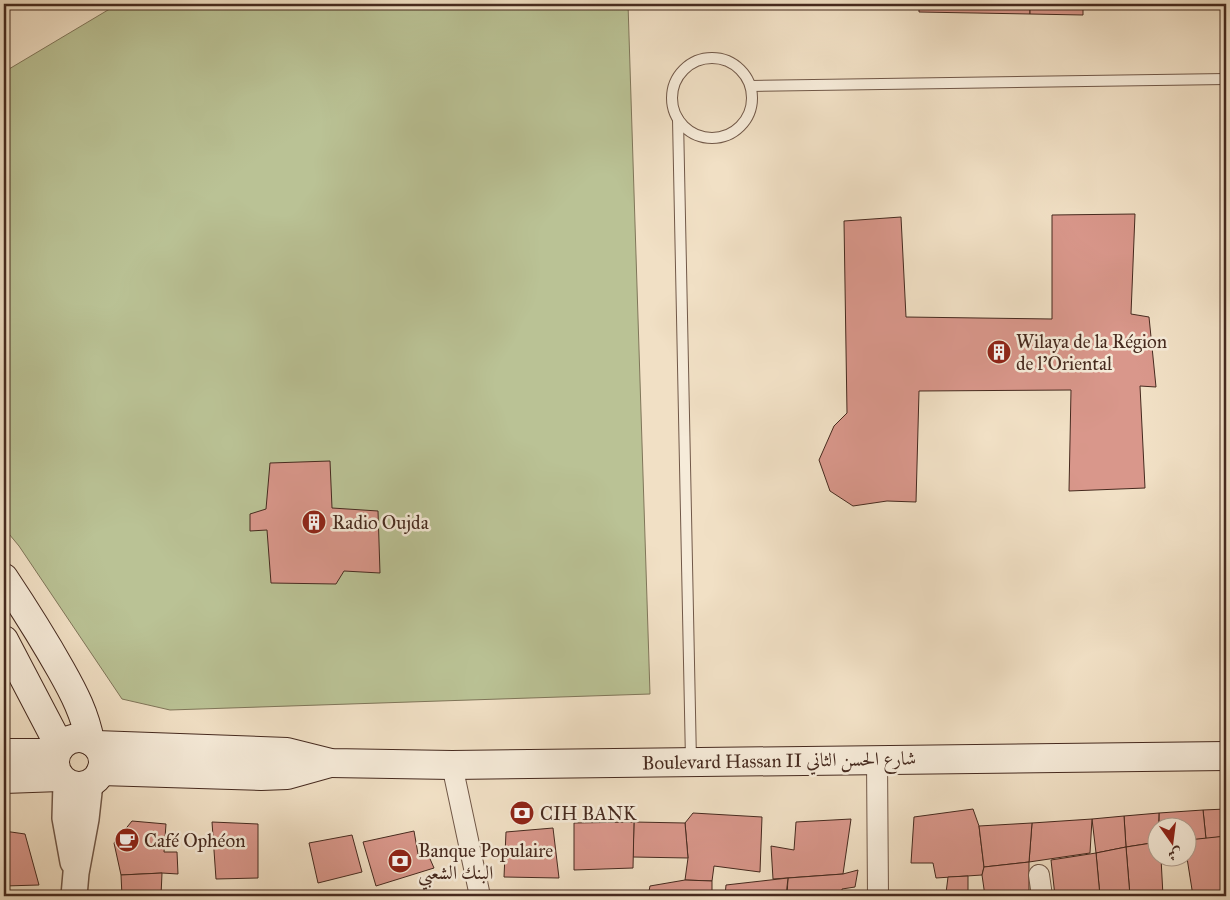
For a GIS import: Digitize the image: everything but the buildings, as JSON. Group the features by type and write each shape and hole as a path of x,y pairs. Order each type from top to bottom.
{"main road":[{"path":"4,578 48,647 81,706 87,723 77,762"},
{"path":"4,640 77,762"},
{"name":"Boulevard Hassan II شارع الحسن الثاني","path":"4,753 77,762 261,776 287,775 332,763 452,764 691,760 1226,756"},
{"name":"Boulevard Hassan II شارع الحسن الثاني","path":"4,779 77,762"}],"street":[{"path":"877,759 878,896"},
{"path":"75,885 64,805 77,762"},
{"path":"452,764 480,896"},
{"path":"1039,875 1042,896"}],"lane":[{"path":"678,119 688,129 700,136 714,138 728,134 740,126 748,115 752,100 751,86 744,73 732,63 718,58 703,59 689,65 679,76 673,90 672,104 678,119 691,760"},
{"path":"751,86 1226,79"}],"green space":[{"path":"118,4 628,4 650,694 170,710 122,699 19,546 4,528 4,72"}],"place":[{"name":"Wilaya de la Région de l'Oriental","path":"999,352"},
{"name":"Radio Oujda","path":"314,522"},
{"name":"CIH BANK","path":"522,813"},
{"name":"Café Ophéon","path":"127,840"},
{"name":"Banque Populaire البنك الشعبي","path":"400,861"}]}
